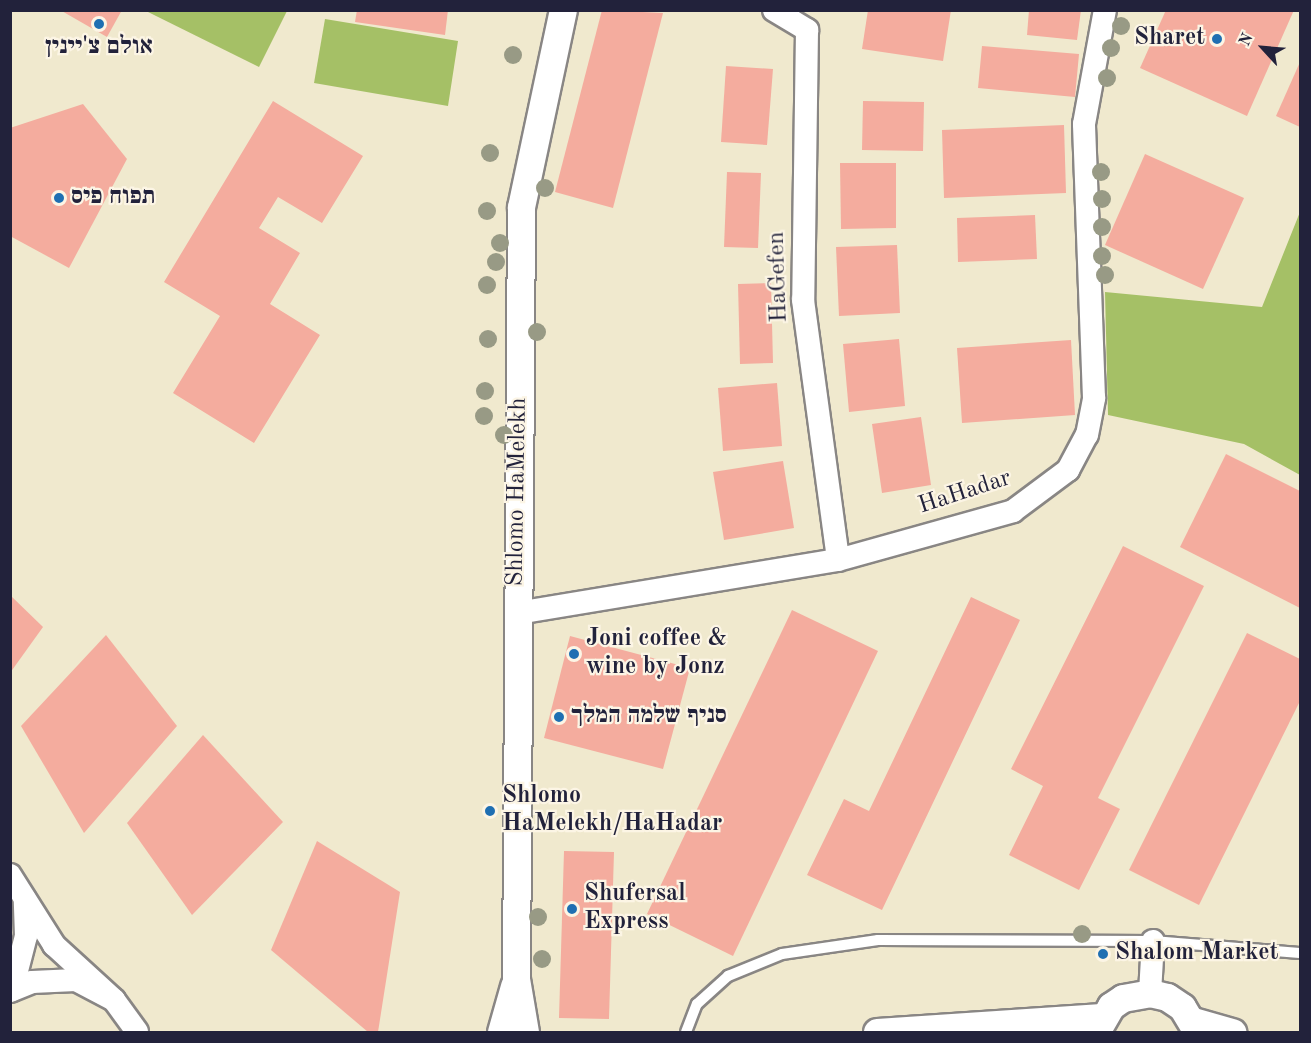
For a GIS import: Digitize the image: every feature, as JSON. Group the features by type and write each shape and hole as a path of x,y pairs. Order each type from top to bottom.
{"street":[{"name":"Shlomo HaMelekh","path":"525,1032 516,979 521,207 563,10"},
{"name":"HaGefen","path":"774,10 807,30 803,300 838,560"},
{"name":"HaHadar","path":"517,613 838,560 1014,511 1068,470 1087,435 1094,398 1095,355 1086,248 1084,123 1104,10"},
{"path":"10,875 60,952 114,1000 137,1032"},
{"path":"11,991 26,936 25,898"},
{"path":"1150,993 1153,941"},
{"path":"11,991 54,978 76,980 114,1000"},
{"name":"Shlomo HaMelekh","path":"501,1032 516,979"},
{"path":"877,1032 1099,1025 1123,998 1150,993 1167,997 1195,1027 1232,1032"}],"lane":[{"path":"686,1032 697,1004 728,975 782,954 878,940 1153,941 1300,953"}],"green space":[{"path":"146,11 287,11 259,67"},
{"path":"325,19 458,41 448,106 314,83"},
{"path":"1300,212 1300,475 1244,444 1108,415 1105,292 1262,307"}],"building":[{"name":"אולם צ'יינין","path":"60,10 122,10 107,37"},
{"path":"357,10 448,10 445,35 355,22"},
{"path":"602,10 663,13 613,208 555,192"},
{"path":"868,10 951,10 943,61 862,49"},
{"path":"1029,10 1081,10 1077,40 1027,35"},
{"name":"Sharet","path":"1166,10 1294,10 1247,116 1140,68"},
{"path":"982,46 1079,54 1075,97 978,88"},
{"path":"1300,62 1300,127 1276,116"},
{"path":"726,66 773,69 767,145 721,142"},
{"path":"273,101 363,156 322,223 278,197 259,228 300,253 270,304 320,335 254,443 173,393 220,316 164,282"},
{"path":"863,101 924,102 923,151 862,150"},
{"name":"תפוח פיס","path":"83,104 127,159 69,268 10,236 10,128"},
{"path":"1064,125 1066,193 944,198 942,130"},
{"path":"1145,154 1244,198 1203,289 1105,245"},
{"path":"840,163 896,163 896,228 841,229"},
{"path":"727,172 761,173 758,248 724,247"},
{"path":"1035,215 1037,259 958,262 957,218"},
{"path":"897,245 900,313 839,316 836,247"},
{"path":"771,283 773,363 740,364 738,284"},
{"path":"899,339 905,406 849,412 843,344"},
{"path":"1071,340 1075,415 962,423 957,348"},
{"path":"777,383 782,446 723,451 718,388"},
{"path":"921,417 931,485 882,493 872,424"},
{"path":"1226,454 1300,491 1300,608 1180,547"},
{"path":"783,461 794,528 724,540 713,472"},
{"path":"1123,546 1204,586 1098,798 1120,809 1079,890 1009,855 1043,786 1011,769"},
{"path":"10,595 43,627 10,673"},
{"path":"971,597 1020,620 882,910 807,875 844,799 869,811"},
{"path":"792,610 878,651 733,956 647,914"},
{"path":"1247,633 1300,659 1300,701 1199,905 1129,870"},
{"path":"106,635 177,726 84,833 21,726"},
{"path":"570,636 690,668 663,769 544,738"},
{"path":"203,735 283,822 192,915 127,823"},
{"path":"317,841 400,892 378,1032 368,1032 271,950"},
{"path":"564,851 614,852 609,1019 559,1018"}],"place":[{"name":"אולם צ'יינין","path":"99,24"},
{"name":"Sharet","path":"1217,39"},
{"name":"תפוח פיס","path":"59,198"},
{"name":"Joni coffee & wine by Jonz","path":"574,654"},
{"name":"סניף שלמה המלך","path":"559,717"},
{"name":"Shlomo HaMelekh/HaHadar","path":"490,811"},
{"name":"Shufersal Express","path":"572,909"},
{"name":"Shalom Market","path":"1103,954"}]}
